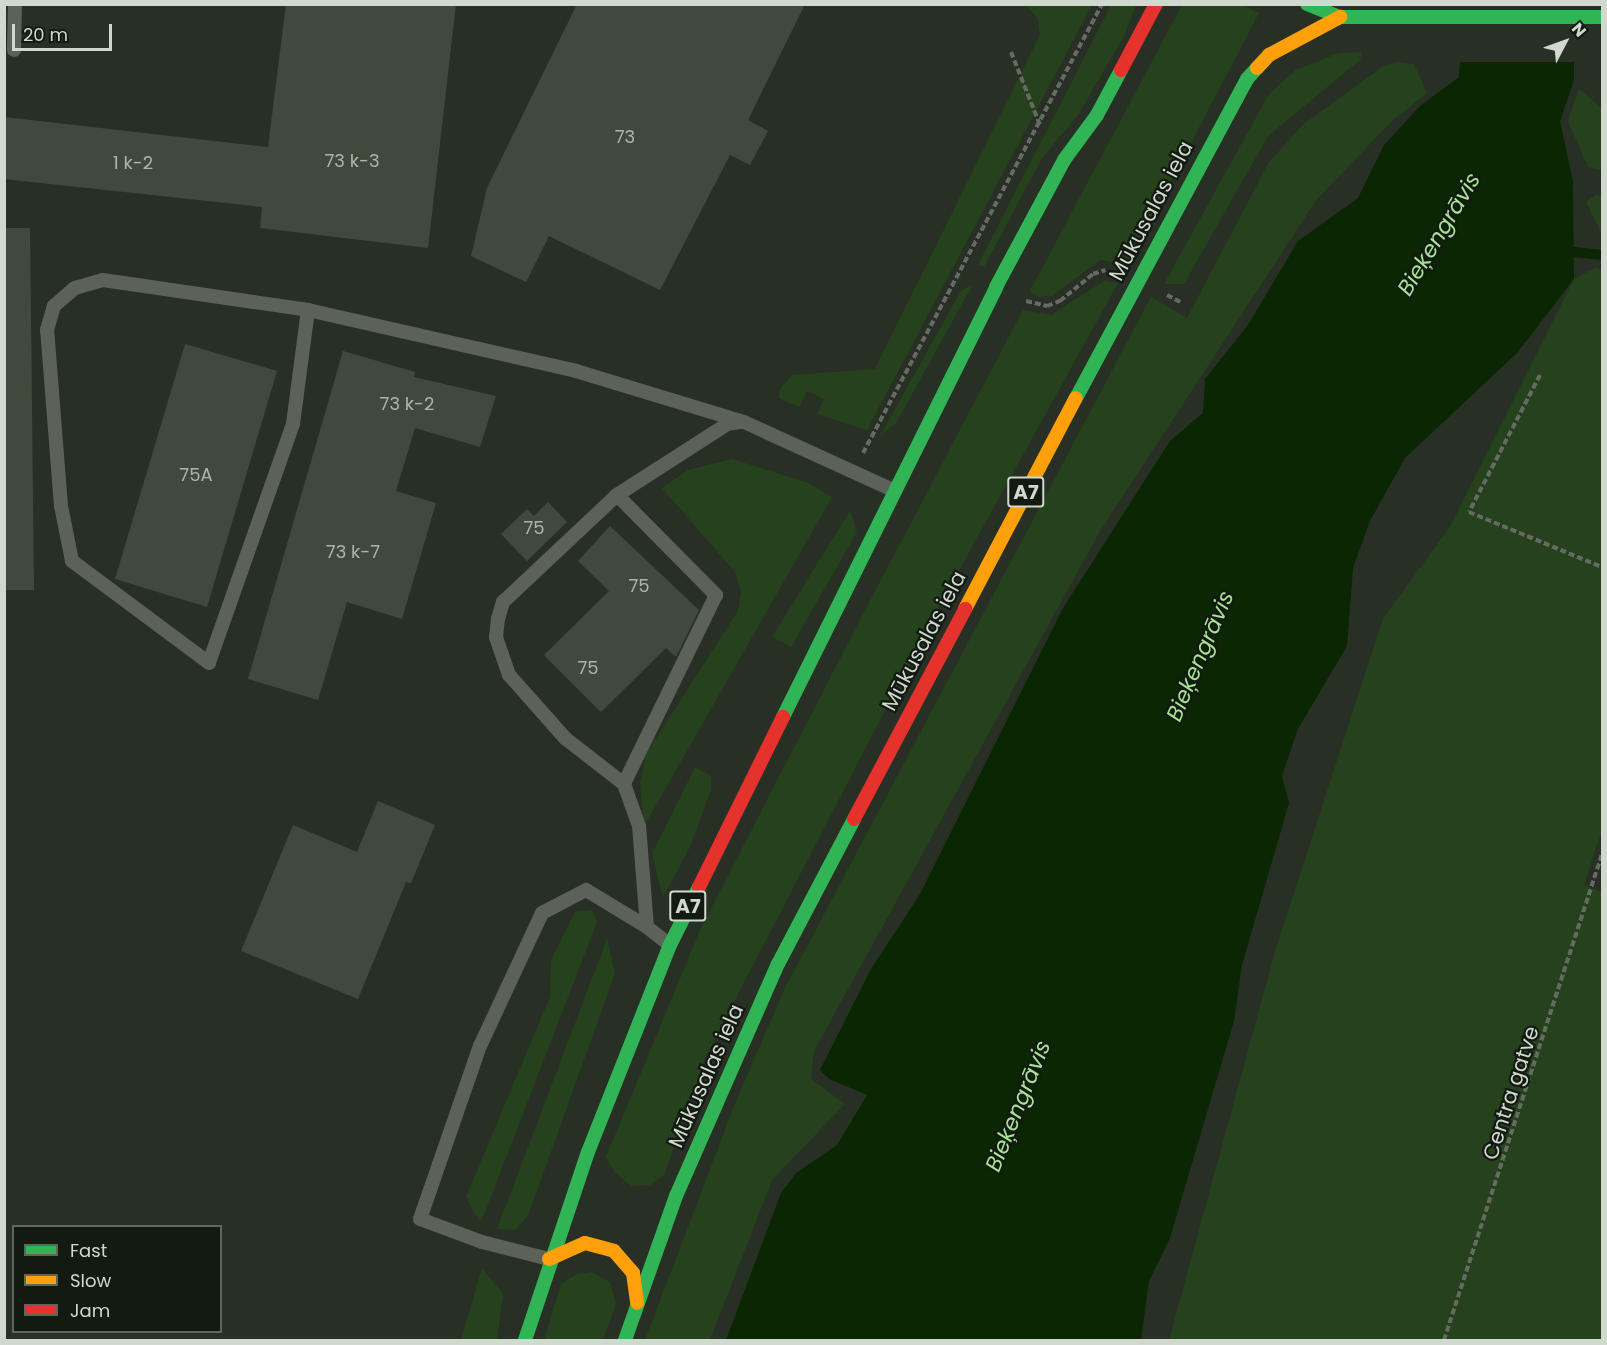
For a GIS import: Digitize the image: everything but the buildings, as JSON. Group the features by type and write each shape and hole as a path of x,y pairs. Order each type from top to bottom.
{"highway":[{"name":"A7","path":"525,1341 549,1259 669,945 893,490 996,287 1064,160 1097,115 1156,4"},
{"name":"Mūkusalas iela","path":"1307,4 1340,16 1602,17"},
{"name":"Mūkusalas iela","path":"625,1341 676,1196 778,964 1137,281 1247,79 1269,55 1340,16"},
{"path":"549,1259 585,1243 614,1251 633,1273 637,1303"}],"lane":[{"path":"14,50 15,4"},
{"path":"308,310 293,424 209,663 72,561 61,506 47,330 54,306 75,288 103,280 308,310 576,371 744,422 893,490"},
{"path":"647,927 639,826 624,784 565,738 532,703 509,675 496,637 503,602 617,495 728,424 744,422"},
{"path":"617,495 716,596 624,784"},
{"path":"549,1259 482,1242 420,1219 480,1046 542,913 586,890 647,927 669,945"}],"path":[{"path":"854,472 961,266 1040,125 1102,4"},
{"path":"1011,52 1040,125"},
{"path":"961,266 996,287 1047,306 1103,270 1137,281 1180,302"},
{"path":"1540,375 1469,512 1602,567"},
{"name":"Centra gatve","path":"1444,1341 1602,854"}],"shaded area":[{"path":"1026,5 1092,5 867,430 817,414 824,399 807,391 799,407 779,398 780,389 792,375 875,369 1040,35 1038,19"},
{"path":"1111,5 1136,5 1124,36 1078,115 1042,158 984,267 978,265"},
{"path":"1182,5 1243,5 1259,13 1127,265 1100,260 1052,296 1039,297 1030,291"},
{"path":"1362,52 1360,60 1268,136 1184,284 1164,284 1269,94 1296,70 1339,53"},
{"path":"1397,62 1414,64 1427,93 1392,121 1317,199 1100,531 814,1051 811,1079 845,1104 772,1180 710,1340 645,1340 736,1101 785,988 1151,297 1187,318 1269,162 1304,124 1382,67"},
{"path":"1579,89 1602,108 1602,170 1588,167 1568,121"},
{"path":"1596,195 1602,196 1602,234 1586,202"},
{"path":"1597,267 1602,271 1602,830 1584,885 1602,892 1602,1340 1169,1340 1276,948 1383,619 1451,525 1574,279"},
{"path":"1104,281 1118,283 936,612 705,1058 664,1175 650,1185 632,1186 615,1173 606,1157 701,928 861,618 1023,310 1051,315"},
{"path":"973,284 896,423 880,436 961,291"},
{"path":"732,459 808,483 832,497 644,826 640,783 646,754 738,611 741,591 735,572 662,488 688,470"},
{"path":"850,511 857,532 791,647 772,637"},
{"path":"695,767 711,776 711,790 690,847 663,897 652,854"},
{"path":"592,910 597,922 482,1220 478,1220 466,1197 550,997 551,960 575,912"},
{"path":"607,939 615,973 528,1216 515,1230 497,1229"},
{"path":"482,1268 503,1294 497,1340 461,1340"},
{"path":"592,1272 610,1282 616,1303 603,1340 544,1340 561,1284 576,1274"}],"water":[{"name":"Bieķengrāvis","path":"1464,5 1574,5 1574,80 1560,121 1573,182 1574,279 1517,353 1405,458 1370,521 1353,568 1347,646 1298,729 1282,776 1289,803 1242,965 1234,1021 1170,1238 1149,1281 1141,1340 726,1340 781,1193 796,1173 837,1145 867,1095 829,1079 820,1070 871,969 920,894 1063,608 1170,441 1203,413 1205,379 1248,325 1298,241 1358,198 1384,145 1420,106 1459,77"}],"pier":[{"path":"1461,4 1577,4 1576,62 1457,62"}],"waterway":[{"path":"1574,252 1602,255"}],"traffic: fast":[{"path":"1307,4 1340,17 1602,17"},
{"path":"1076,398 1247,79 1257,68"},
{"path":"783,717 996,287 1064,160 1097,115 1121,70"},
{"path":"625,1340 676,1196 778,964 854,819"},
{"path":"525,1340 588,1152 670,945 699,887"}],"traffic: slow":[{"path":"1257,68 1269,55 1340,17"},
{"path":"965,609 1076,398"},
{"path":"549,1259 585,1243 614,1251 633,1273 637,1303"}],"traffic: jam":[{"path":"1121,70 1156,4"},
{"path":"854,819 965,609"},
{"path":"699,887 783,717"}]}
